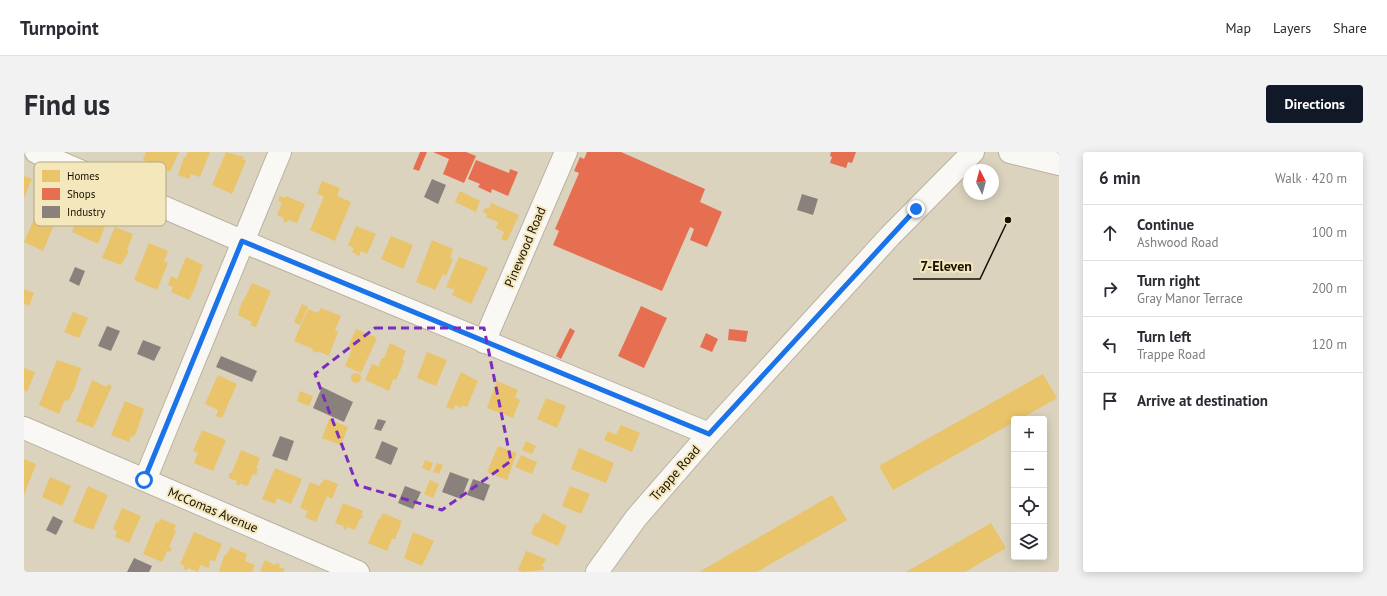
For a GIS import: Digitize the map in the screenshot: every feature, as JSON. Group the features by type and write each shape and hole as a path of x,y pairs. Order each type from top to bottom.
{"street":[{"path":"36,152 59,162"},
{"path":"144,480 280,152"},
{"name":"Pinewood Road","path":"484,342 566,152"},
{"name":"Trappe Road","path":"597,572 636,518 709,434 890,236 973,152"},
{"path":"1010,152 1059,164"},
{"path":"166,208 484,342 709,434"},
{"name":"McComas Avenue","path":"24,428 358,572"}],"highlighted area":[{"path":"375,328 484,328 511,461 442,510 357,485 315,374"}],"building: Homes":[{"path":"146,152 179,152 170,172 166,170 166,162 148,162 143,160"},
{"path":"188,152 210,152 200,177 191,174 189,179 178,175 184,157 186,157"},
{"path":"226,152 244,157 243,159 246,161 232,194 212,185"},
{"path":"24,176 32,179 24,198"},
{"path":"322,181 340,188 337,196 351,202 335,241 310,230 324,196 317,194"},
{"path":"460,191 480,201 476,212 455,202"},
{"path":"280,196 285,198 286,196 305,204 297,223 288,220 286,223 283,221 284,218 277,215 282,203 278,201"},
{"path":"491,203 519,215 507,241 501,239 504,232 496,228 498,222 486,217 487,214 483,212 485,208 489,209"},
{"path":"34,219 34,226 54,226 43,251 24,242"},
{"path":"74,226 105,226 98,244 72,232"},
{"path":"356,226 376,234 367,254 361,251 359,256 352,252 354,248 348,245"},
{"path":"115,227 133,234 127,250 129,251 121,265 102,258"},
{"path":"391,236 413,245 403,269 381,259"},
{"path":"432,240 453,249 450,258 453,259 446,276 443,274 435,290 416,282"},
{"path":"149,243 168,251 164,261 168,263 157,290 134,280"},
{"path":"186,257 203,265 198,281 189,300 171,292 173,287 168,285 171,276 177,279"},
{"path":"459,257 488,268 471,304 452,295 455,290 446,287"},
{"path":"252,283 271,291 256,327 250,325 252,322 238,315 242,301 244,300"},
{"path":"24,289 34,293 29,306 24,304"},
{"path":"302,304 308,307 300,325 294,322"},
{"path":"321,308 341,316 335,330 338,332 329,356 318,351 318,353 312,351 313,349 294,341 308,309 318,313"},
{"path":"73,312 88,318 79,338 64,332"},
{"path":"356,329 377,338 361,373 345,366 352,349 348,347"},
{"path":"390,343 406,351 402,360 404,361 396,380 393,379 389,391 365,380 372,364 380,367 379,365 382,358 384,358"},
{"path":"427,352 447,360 436,386 417,378"},
{"path":"57,360 81,368 74,390 68,401 65,400 59,414 39,405"},
{"path":"24,368 35,372 27,392 24,390"},
{"path":"461,372 478,381 467,407 462,405 461,408 455,405 453,410 446,407"},
{"path":"354,373 358,373 361,378 358,383 354,383 351,380 351,376"},
{"path":"1043,374 1057,398 1025,416 1011,416 1011,424 893,490 879,466"},
{"path":"218,375 237,384 222,418 216,416 218,410 205,404"},
{"path":"92,380 107,387 108,384 112,386 93,428 76,421"},
{"path":"497,381 518,390 515,397 520,400 513,418 487,408"},
{"path":"300,391 313,396 309,406 297,401"},
{"path":"546,398 566,406 557,428 537,419"},
{"path":"125,401 144,409 136,433 133,437 131,436 129,442 111,435"},
{"path":"329,419 348,427 341,445 322,438"},
{"path":"621,425 640,433 632,452 604,440 608,431 616,435"},
{"path":"202,430 226,440 213,471 194,463 198,453 193,451"},
{"path":"526,441 536,446 532,454 522,450"},
{"path":"498,446 517,453 507,480 487,472"},
{"path":"579,448 614,463 606,483 571,469"},
{"path":"241,450 260,458 256,468 258,469 256,475 253,474 248,485 245,486 241,483 240,485 236,484 237,481 229,478 229,474 232,472"},
{"path":"521,455 537,462 532,474 515,467"},
{"path":"24,459 36,464 24,495"},
{"path":"425,460 433,463 430,471 422,468"},
{"path":"437,463 443,465 439,474 433,472"},
{"path":"275,468 302,479 291,504 277,498 275,504 262,499"},
{"path":"50,477 71,486 62,506 42,497"},
{"path":"325,479 338,484 332,499 327,496 316,522 305,517 308,511 300,508 310,482 319,486"},
{"path":"430,480 439,484 433,498 424,494"},
{"path":"88,486 108,495 93,530 73,522"},
{"path":"570,486 590,494 581,514 562,506"},
{"path":"832,495 847,520 757,572 699,572"},
{"path":"343,503 363,511 361,514 363,515 362,519 360,518 355,530 347,527 346,530 343,528 344,526 335,523"},
{"path":"122,508 141,516 129,543 115,537 117,531 113,529"},
{"path":"383,513 402,521 395,539 392,539 387,551 368,543 379,518 380,519"},
{"path":"543,513 567,526 558,546 531,534 535,523 538,524"},
{"path":"161,519 176,525 174,530 176,531 169,547 172,548 170,552 167,551 162,562 143,554 156,522 158,523"},
{"path":"991,523 1006,548 965,572 906,572"},
{"path":"194,532 222,544 215,561 210,560 209,568 200,565 198,572 188,568 187,570 183,569 185,566 180,564"},
{"path":"413,532 434,541 422,566 404,558"},
{"path":"230,547 247,554 245,561 255,565 252,572 219,572 224,556 228,553"},
{"path":"526,551 546,559 542,566 544,567 543,570 523,572 518,570"},
{"path":"265,560 275,565 276,563 280,564 279,567 285,569 283,572 260,572"}],"building: Shops":[{"path":"420,152 427,152 419,171 413,169"},
{"path":"433,152 466,152 476,156 464,183 443,174 449,159"},
{"path":"587,152 621,152 705,189 700,202 722,212 707,247 690,240 694,229 690,227 662,291 553,245 559,231 555,229 579,173 574,171 580,157 584,159"},
{"path":"831,152 856,152 852,163 848,162 846,168 830,163 832,157 830,156"},
{"path":"476,160 509,173 510,169 518,172 508,196 492,189 491,193 478,187 480,184 468,179"},
{"path":"641,306 667,318 644,368 618,356"},
{"path":"570,328 575,331 561,359 556,356"},
{"path":"729,329 748,331 746,342 728,340"},
{"path":"706,333 718,339 712,352 700,347"}],"building: Industry":[{"path":"432,179 446,185 438,204 424,197"},
{"path":"802,194 818,199 813,215 797,210"},
{"path":"75,267 85,271 79,286 69,281"},
{"path":"107,326 120,331 111,351 98,346"},
{"path":"143,340 161,347 154,361 137,354"},
{"path":"221,356 257,371 252,382 216,367"},
{"path":"322,387 353,402 344,422 313,408"},
{"path":"378,419 386,421 381,431 374,429"},
{"path":"280,436 294,441 287,461 272,456"},
{"path":"382,441 398,448 391,465 375,458"},
{"path":"450,472 469,479 461,499 442,492"},
{"path":"473,479 490,485 484,501 467,495"},
{"path":"405,486 421,492 413,509 398,503"},
{"path":"53,516 63,521 56,535 46,530"},
{"path":"134,558 152,566 149,572 127,572"}],"place":[{"name":"7-Eleven","path":"1008,220"}],"route":[{"path":"144,480 242,241 709,434 916,209"}]}
